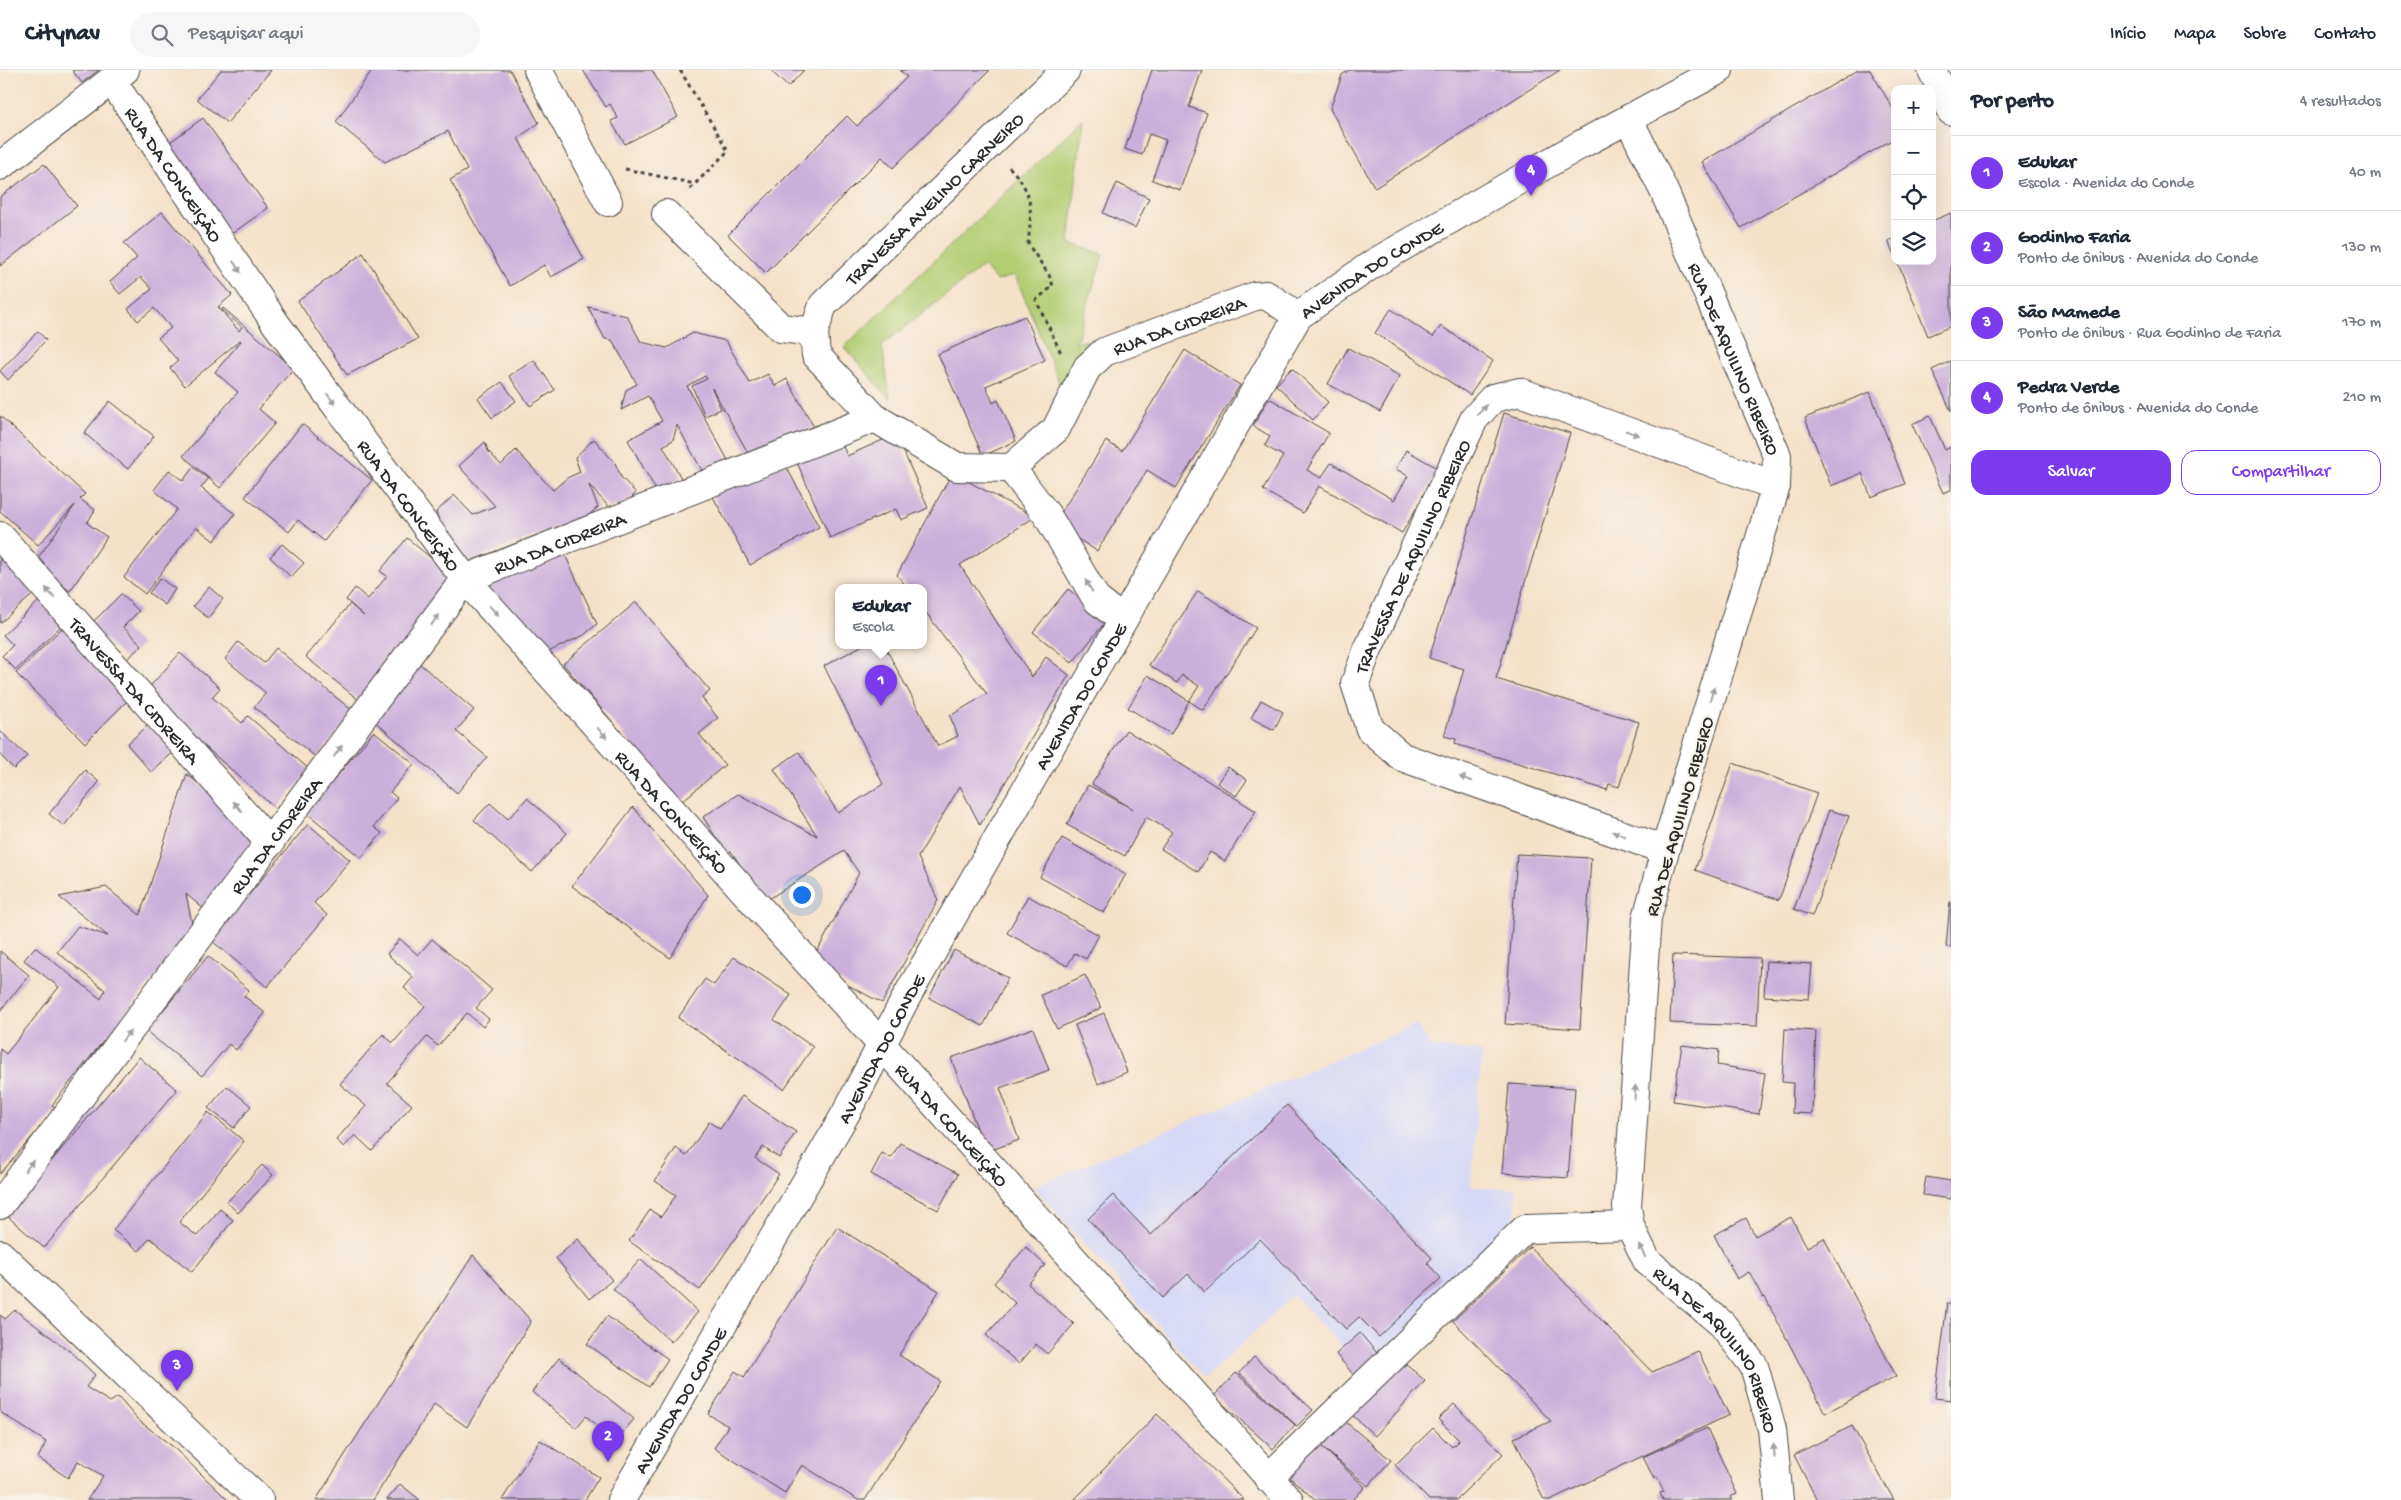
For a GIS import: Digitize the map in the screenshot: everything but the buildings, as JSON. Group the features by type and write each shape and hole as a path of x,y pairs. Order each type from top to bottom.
{"street":[{"path":"538,70 608,202"},
{"name":"TRAVESSA AVELINO CARNEIRO","path":"875,418 816,355 814,332 823,306 987,144 1066,70"},
{"name":"AVENIDA DO CONDE","path":"621,1500 846,1113 880,1044 1298,316 1374,263 1580,145 1719,70"},
{"path":"1936,72 1951,111"},
{"path":"0,166 119,75"},
{"name":"RUA DA CONCEIÇÃO","path":"119,75 276,324 465,579 1289,1500"},
{"name":"RUA DE AQUILINO RIBEIRO","path":"1629,120 1664,191 1777,456 1776,486 1665,850 1647,918 1627,1207 1630,1226 1647,1261 1722,1324 1754,1366 1772,1429 1778,1500"},
{"path":"666,214 781,328 814,332"},
{"name":"RUA DA CIDREIRA","path":"1011,468 1056,429 1087,368 1104,352 1266,294 1298,316"},
{"name":"TRAVESSA DE AQUILINO RIBEIRO","path":"1665,850 1402,756 1370,729 1356,682 1368,649 1474,419 1494,398 1520,392 1776,486"},
{"path":"875,418 958,467 1011,468 1047,515 1097,600 1123,620"},
{"name":"RUA DA CIDREIRA","path":"0,1205 465,579 875,418"},
{"name":"TRAVESSA DA CIDREIRA","path":"0,536 270,844"},
{"path":"1268,1478 1525,1229 1630,1226"},
{"path":"0,1254 259,1500"}],"path":[{"path":"666,214 728,150 680,70"},
{"path":"987,144 1020,178 1028,193 1031,215 1028,244 1049,274 1053,286 1036,300 1063,357 1087,368"},
{"path":"590,167 627,169 695,184"}],"shaded area":[{"path":"1417,1024 1431,1047 1482,1051 1471,1187 1517,1189 1514,1226 1366,1374 1294,1295 1205,1378 1034,1187"}],"green space":[{"path":"1083,119 1069,243 1103,254 1076,343 1089,340 1060,384 1015,275 997,281 983,266 882,345 890,399 844,347"}],"place":[{"name":"Pedra Verde","path":"1531,196"},
{"name":"Edukar","path":"881,706"},
{"name":"São Mamede","path":"177,1391"},
{"name":"Godinho Faria","path":"608,1462"}]}
